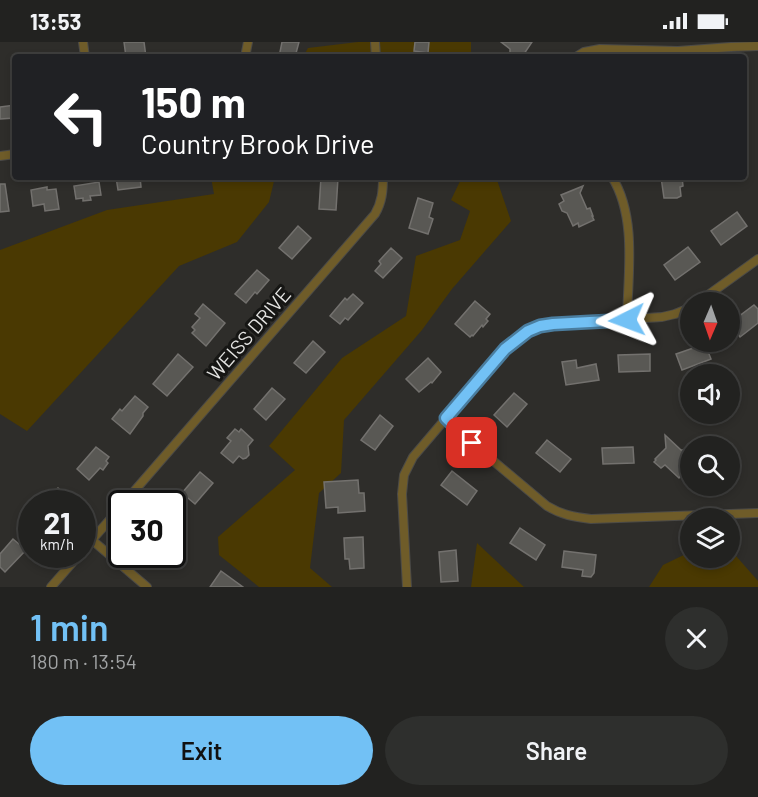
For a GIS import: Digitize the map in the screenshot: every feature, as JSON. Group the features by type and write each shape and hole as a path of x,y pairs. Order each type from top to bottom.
{"street":[{"path":"581,54 600,50 678,51 758,46"},
{"name":"WEISS DRIVE","path":"135,490 375,214 382,196 383,180"},
{"path":"614,180 623,198 629,237 627,320"},
{"path":"712,292 758,259"},
{"path":"407,587 402,507 403,481 409,462 505,349 528,331 540,326 662,317 680,312"},
{"path":"446,418 547,506 571,517 613,519 758,513"},
{"name":"WEISS DRIVE","path":"96,535 108,521"},
{"path":"96,543 147,587"},
{"path":"51,587 68,568"}],"shaded area":[{"path":"358,42 471,42 471,54 305,54 308,48"},
{"path":"212,180 274,180 269,202 237,242 179,266 27,431 0,414 0,250 107,210 214,194"},
{"path":"461,180 497,180 511,221 452,289 422,330 344,420 341,473 319,493 310,568 332,587 259,587 219,555 218,537 295,470 269,446 342,358 406,316 416,256 460,240 470,211 451,200"},
{"path":"477,543 524,587 471,587"},
{"path":"680,557 680,568 740,568 740,561 758,581 758,587 649,587 663,565"}],"building":[{"path":"124,42 144,42 146,54 126,54"},
{"path":"282,42 299,42 296,54 280,54"},
{"path":"415,42 429,42 428,53 414,51"},
{"path":"501,42 532,42 524,54 510,54 510,49"},
{"path":"12,105 12,118 0,119 0,107"},
{"path":"116,180 140,180 141,187 118,190"},
{"path":"321,180 338,180 336,210 319,209"},
{"path":"661,180 682,180 681,196 664,198"},
{"path":"99,182 101,195 90,196 91,200 76,199 74,186"},
{"path":"0,184 5,184 9,211 0,212"},
{"path":"583,186 580,193 587,209 590,208 594,220 579,227 578,223 573,226 567,213 562,211 559,204 564,201 561,195"},
{"path":"47,187 47,190 56,189 59,209 45,211 44,204 33,206 31,190"},
{"path":"418,198 433,203 429,217 433,219 428,234 409,228"},
{"path":"737,212 747,226 721,245 711,231"},
{"path":"298,226 311,238 292,259 279,248"},
{"path":"688,247 700,262 675,280 664,265"},
{"path":"391,248 402,258 383,278 375,271 381,264 379,261"},
{"path":"257,270 269,280 246,303 235,294"},
{"path":"353,294 363,303 348,320 345,318 340,324 330,316 345,298 347,300"},
{"path":"475,301 490,314 483,327 482,325 470,337 455,324"},
{"path":"203,304 225,323 206,346 192,333 195,330 192,327 200,318 195,314"},
{"path":"754,305 758,309 758,323 740,337 740,316"},
{"path":"313,341 325,352 306,373 294,363"},
{"path":"708,352 711,359 698,364 680,365 676,354"},
{"path":"178,354 193,367 167,396 153,384"},
{"path":"650,354 650,371 619,372 618,355"},
{"path":"428,358 441,372 432,383 419,392 406,379"},
{"path":"576,360 577,368 596,364 599,380 566,385 562,362"},
{"path":"272,388 285,399 266,420 254,409"},
{"path":"514,393 527,404 507,427 494,415"},
{"path":"135,396 148,407 130,434 112,419"},
{"path":"380,415 393,426 375,450 361,440"},
{"path":"235,429 239,432 241,429 253,440 248,446 249,455 243,459 239,456 233,463 221,453 231,441 227,438"},
{"path":"665,435 680,449 679,478 665,465 661,468 654,462 666,448"},
{"path":"547,440 571,459 560,472 536,453"},
{"path":"96,447 109,457 106,461 108,463 103,470 100,468 89,480 77,469"},
{"path":"633,447 634,463 603,464 602,448"},
{"path":"452,471 477,491 467,505 441,485"},
{"path":"200,472 213,483 195,504 186,496 185,490"},
{"path":"358,480 359,493 364,493 365,511 338,513 338,507 326,508 324,482"},
{"path":"520,528 545,545 536,560 510,543"},
{"path":"363,537 364,568 350,569 349,559 345,559 344,538"},
{"path":"13,539 18,543 18,558 5,572 0,567 0,554"},
{"path":"456,550 458,581 441,582 439,552"},
{"path":"564,551 596,555 594,573 591,577 582,576 583,570 562,567"},
{"path":"221,571 243,587 210,587"}],"route":[{"path":"472,443 446,418 505,349 522,335 540,326 553,324 627,320"}]}
